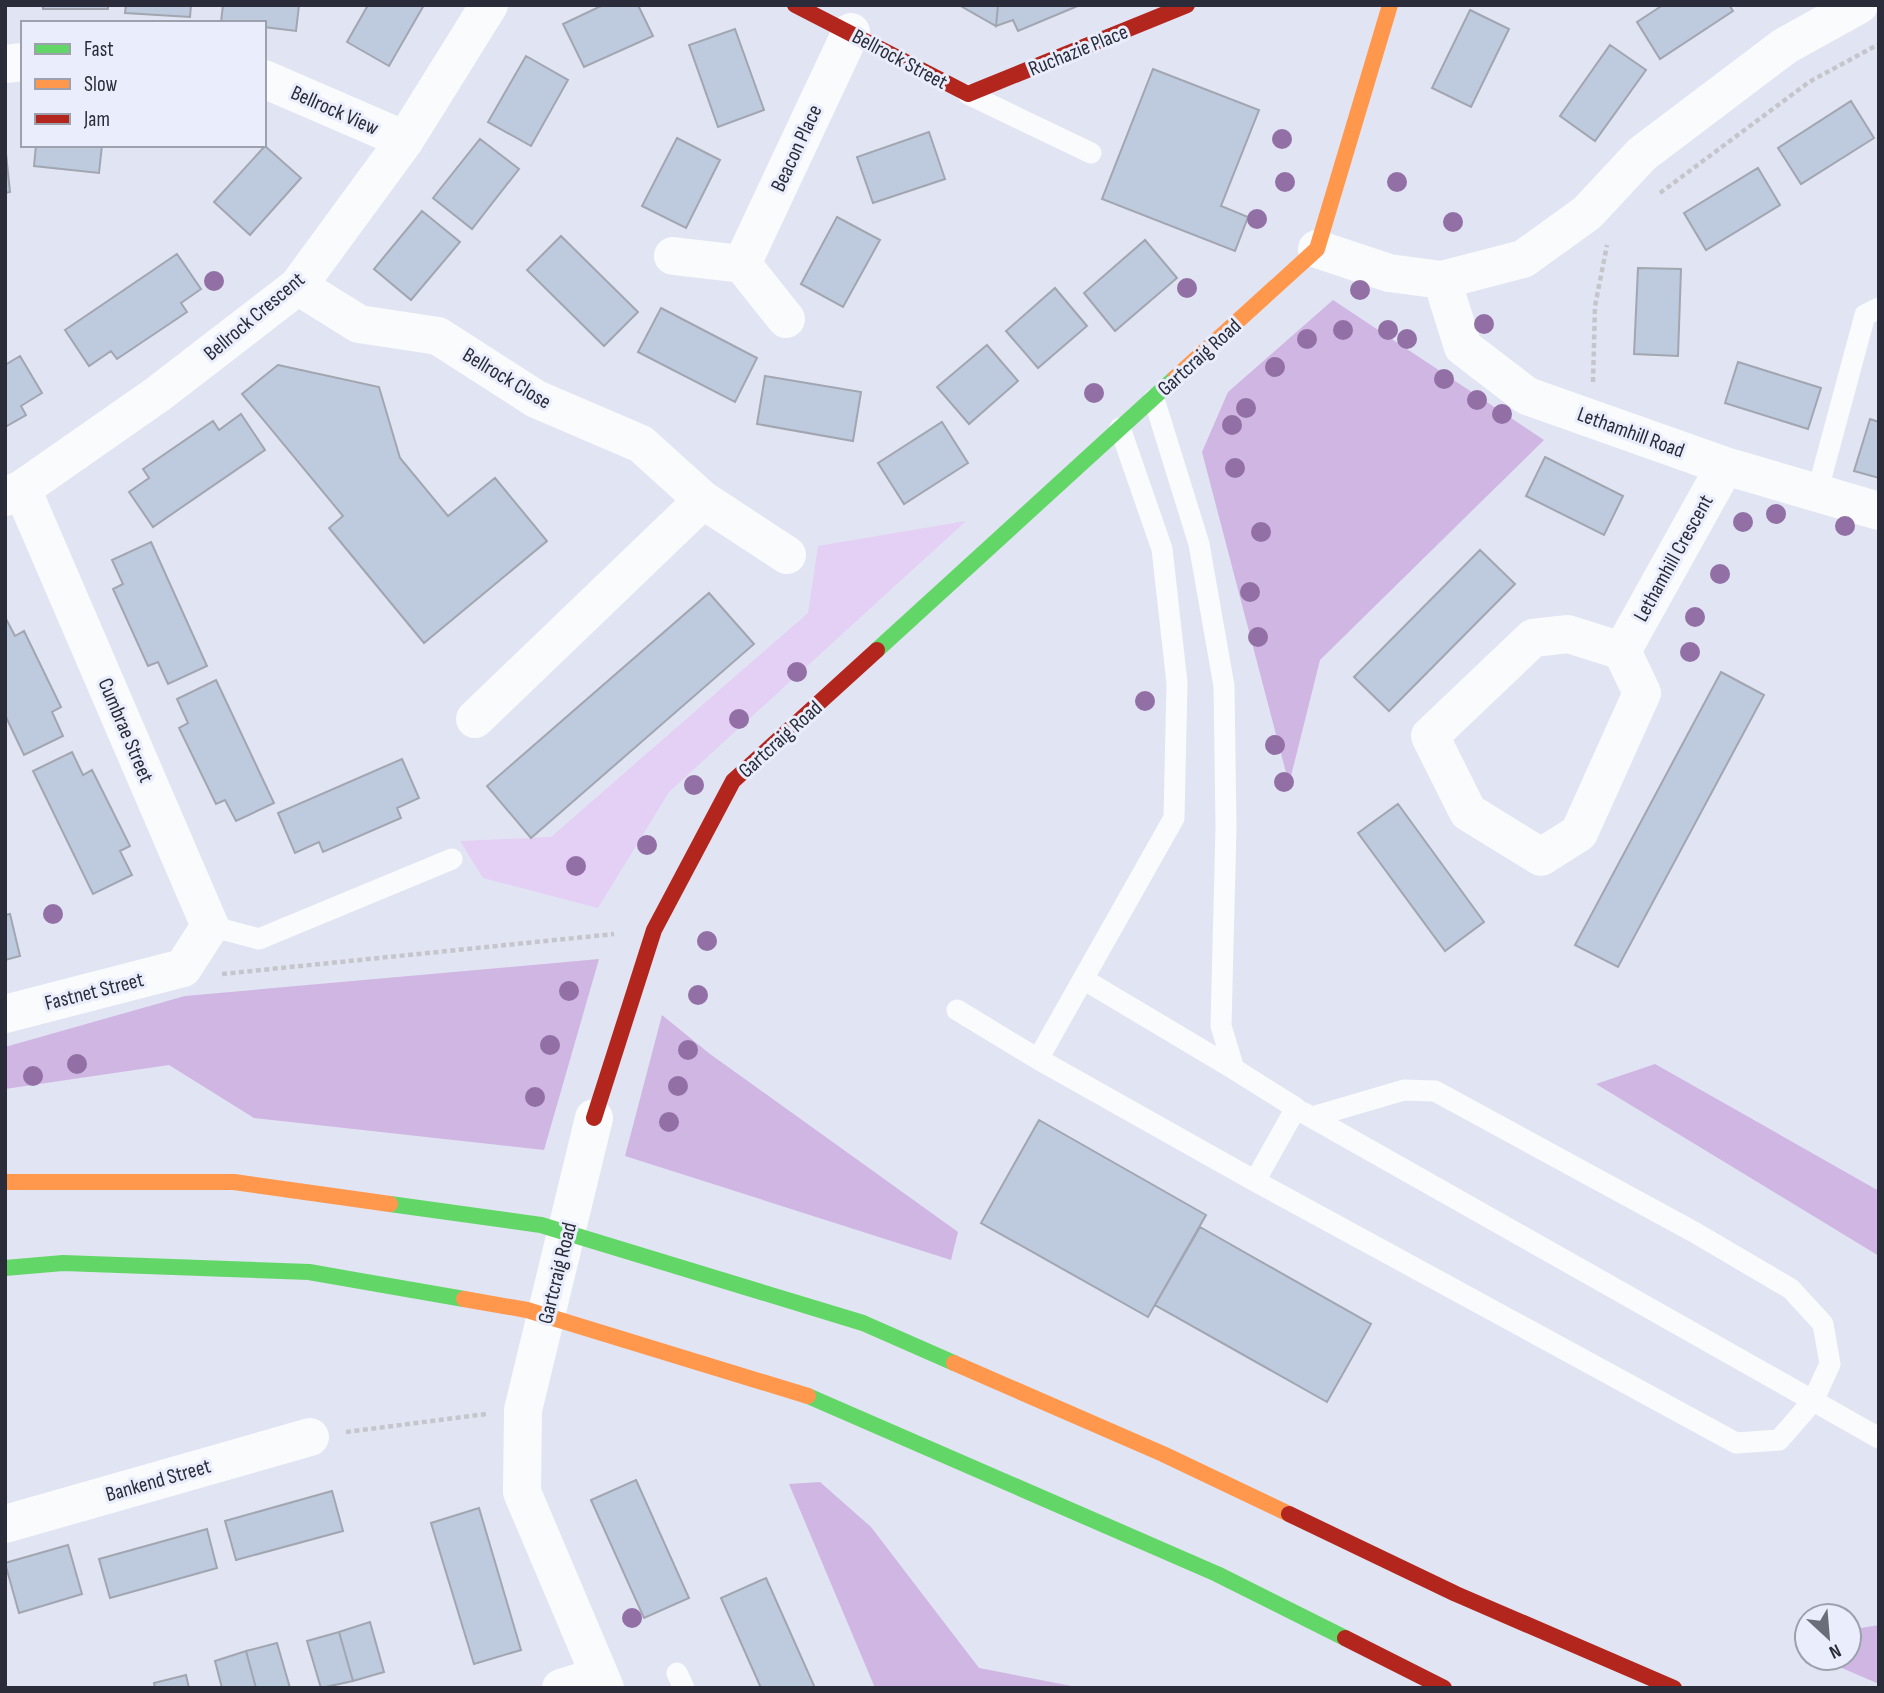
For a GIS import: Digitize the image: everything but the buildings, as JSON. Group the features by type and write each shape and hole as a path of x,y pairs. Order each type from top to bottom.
{"main road":[{"name":"Bellrock Street","path":"794,5 968,94"},
{"name":"Ruchazie Place","path":"968,94 1187,5"},
{"path":"1317,249 1384,9"},
{"name":"Gartcraig Road","path":"594,1118 654,930 733,781 1317,249"},
{"path":"5,1182 234,1182 541,1225 851,1319 1163,1454 1456,1594 1674,1688"},
{"path":"5,1268 63,1263 309,1272 527,1310 796,1391 1217,1574 1444,1688"}],"street":[{"name":"Bellrock Crescent","path":"13,493 158,394 298,286 405,140 489,5"},
{"path":"1317,249 1389,273 1443,280 1523,258 1587,213 1642,154 1785,46 1859,5"},
{"name":"Beacon Place","path":"742,264 851,32"},
{"name":"Bellrock View","path":"266,80 405,140"},
{"path":"673,256 742,264 786,319"},
{"name":"Lethamhill Road","path":"1443,280 1464,346 1527,396 1725,466 1879,511"},
{"name":"Bellrock Close","path":"298,286 359,324 438,336 536,399 640,444 703,500 787,555"},
{"name":"Lethamhill Crescent","path":"1622,651 1725,466"},
{"name":"Cumbrae Street","path":"13,493 210,926"},
{"path":"475,719 703,500"},
{"path":"1568,634 1622,651 1643,693 1579,833 1541,857 1468,812 1430,736 1533,638 1568,634"},
{"path":"184,968 210,926"},
{"name":"Fastnet Street","path":"5,1014 184,968"},
{"name":"Gartcraig Road","path":"594,1118 523,1409 522,1492 602,1682"},
{"name":"Bankend Street","path":"5,1524 310,1437"},
{"path":"561,1688 602,1682"}],"lane":[{"path":"968,94 1091,153"},
{"path":"1817,493 1865,315 1879,308"},
{"path":"1153,398 1199,544 1224,686 1226,827 1221,1027 1234,1069"},
{"path":"1038,1059 1174,818 1177,683 1163,549 1120,428"},
{"path":"210,926 259,939 452,859"},
{"path":"1083,979 1304,1113 1879,1438"},
{"path":"957,1010 1038,1059 1255,1181 1735,1443 1779,1440 1813,1401 1830,1364 1823,1324 1791,1289 1694,1232 1435,1091 1404,1090 1304,1113 1255,1181"}],"path":[{"path":"1658,195 1809,82 1879,44"},
{"path":"1592,418 1595,306 1609,239"},
{"path":"184,968 228,975 654,930"},
{"path":"310,1437 523,1409"}],"shaded area":[{"path":"1333,300 1544,440 1320,660 1289,784 1202,452 1228,392"},
{"path":"966,521 669,792 598,908 483,878 460,841 551,837 808,613 818,546"},
{"path":"599,959 544,1150 254,1118 169,1065 5,1089 5,1047 185,996"},
{"path":"662,1015 710,1054 958,1232 951,1260 625,1156"},
{"path":"1655,1064 1879,1191 1879,1256 1596,1084"},
{"path":"820,1482 871,1527 979,1668 1082,1688 875,1688 789,1484"},
{"path":"1879,1625 1879,1684 1851,1672 1863,1672 1863,1628"}],"traffic: fast":[{"path":"877,650 1175,378"},
{"path":"390,1204 541,1225 863,1323 954,1363"},
{"path":"5,1268 63,1263 309,1272 464,1299"},
{"path":"808,1396 1217,1574 1345,1638"}],"traffic: slow":[{"path":"1175,378 1317,249 1390,5"},
{"path":"5,1182 234,1182 390,1204"},
{"path":"464,1299 527,1310 808,1396"},
{"path":"954,1363 1163,1454 1289,1514"}],"traffic: jam":[{"path":"795,5 968,94 1187,5"},
{"path":"594,1118 654,930 733,781 877,650"},
{"path":"1289,1514 1456,1594 1674,1688"},
{"path":"1345,1638 1444,1688"}]}
